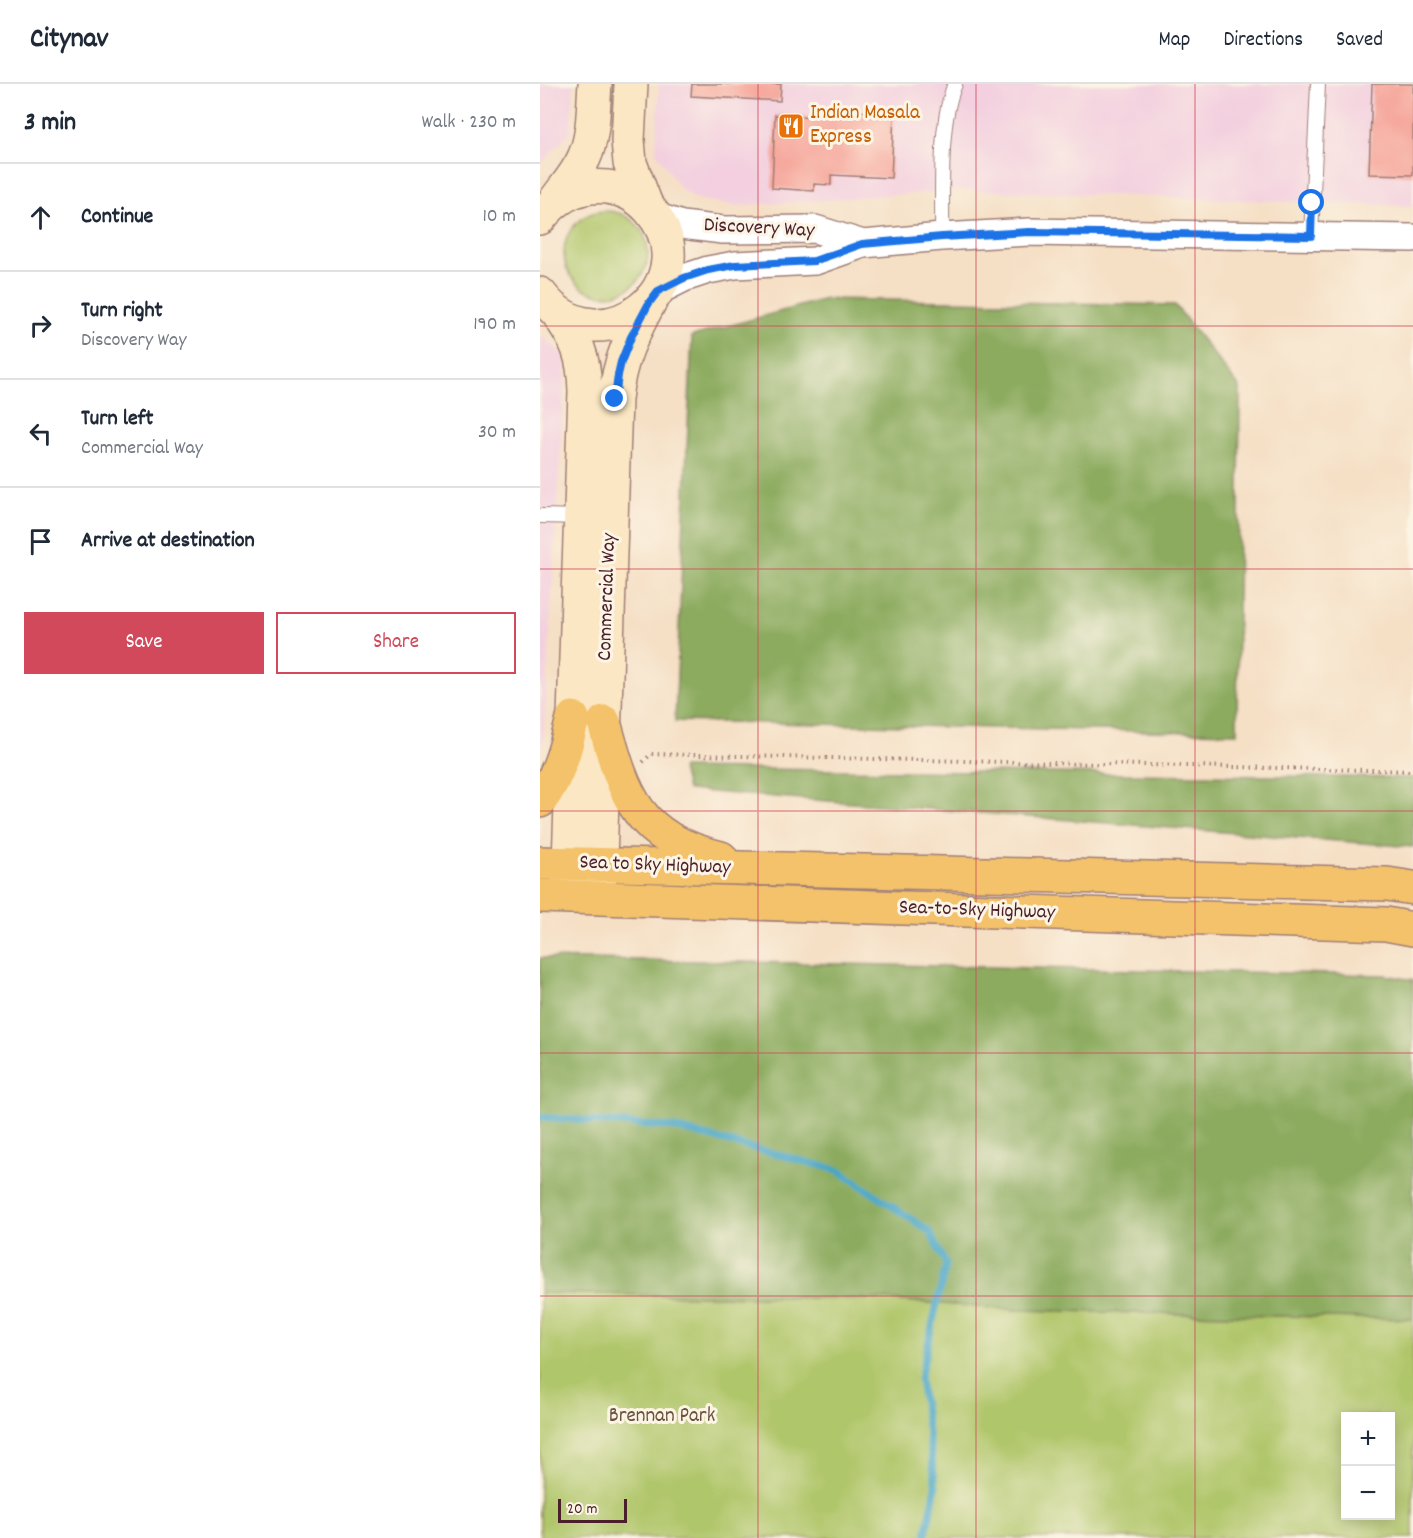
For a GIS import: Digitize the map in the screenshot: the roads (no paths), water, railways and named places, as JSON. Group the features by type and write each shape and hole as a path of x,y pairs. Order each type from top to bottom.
{"highway":[{"path":"540,801 554,780 565,753 589,720 629,798 645,821 660,834 680,845 710,855 770,869"},
{"name":"Sea to Sky Highway","path":"570,864 770,869"},
{"name":"Sea-to-Sky Highway","path":"770,869 1387,884 1413,888"},
{"name":"Sea-to-Sky Highway","path":"569,897 1386,924 1413,929"}],"street":[{"path":"544,213 573,177 584,158 590,138 596,84"},
{"path":"632,84 628,140 630,163 651,211"},
{"path":"544,213 574,190 595,186 616,188 632,195 651,211"},
{"name":"Discovery Way","path":"651,211 682,225 723,230 814,229 862,244"},
{"name":"Commercial Way","path":"569,897 570,864 589,720 618,375 631,337 654,297 667,268 668,248 663,229 651,211"},
{"name":"Discovery Way","path":"654,297 684,278 708,270 735,265 814,261 862,244 942,237 1029,232 1413,238"},
{"path":"548,303 582,324 602,326 626,320 638,313 654,297"},
{"name":"Commercial Way","path":"548,303 576,340 585,374 581,518 589,720"}],"lane":[{"path":"942,237 944,131 951,93 955,84"},
{"path":"1311,236 1318,84"},
{"path":"540,516 581,518"}],"waterway":[{"path":"540,1117 670,1127 838,1170 929,1231 946,1264 920,1379 936,1487 925,1538"}],"place":[{"name":"Indian Masala Express","path":"791,126"}],"park label":[{"name":"Brennan Park","path":"662,1417"}]}
